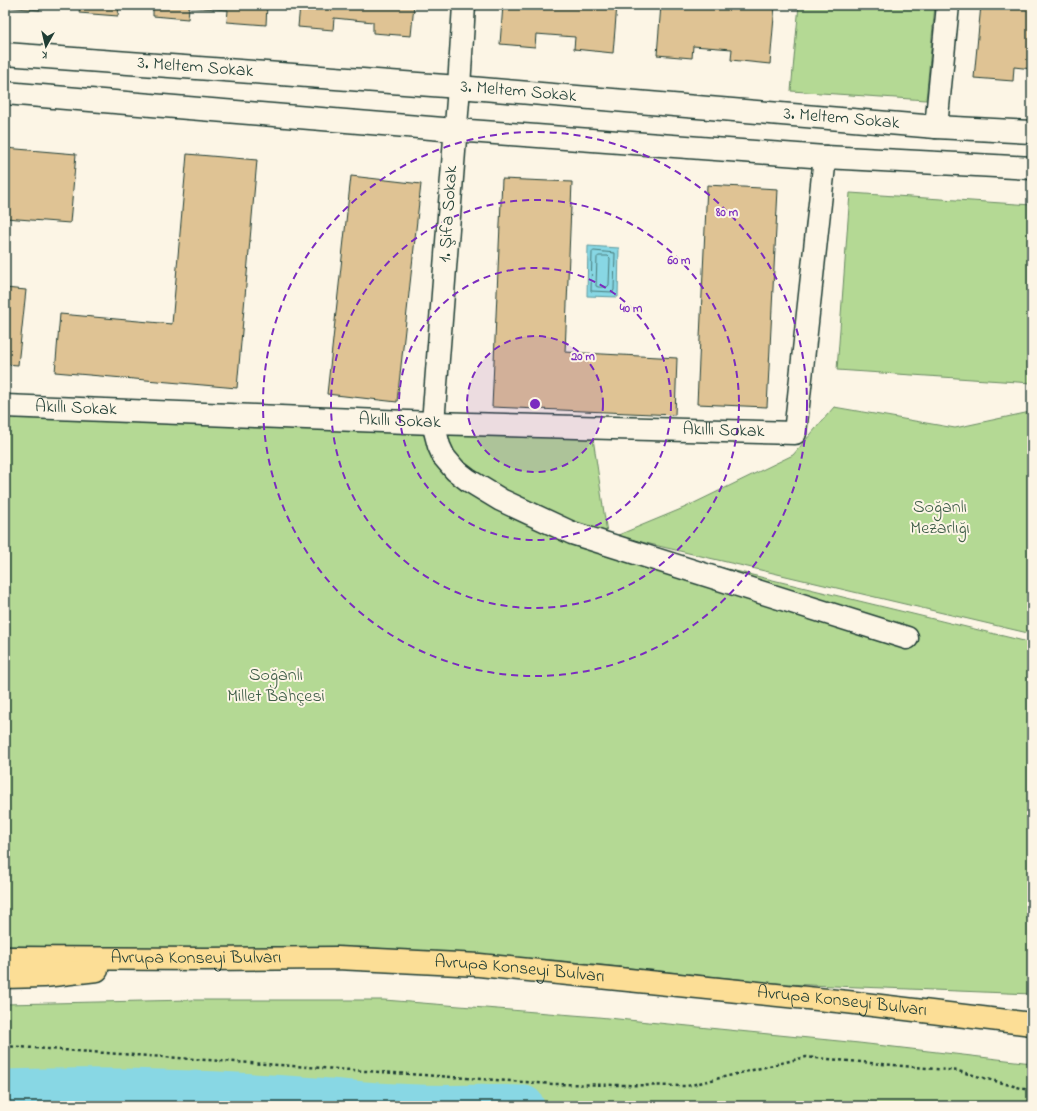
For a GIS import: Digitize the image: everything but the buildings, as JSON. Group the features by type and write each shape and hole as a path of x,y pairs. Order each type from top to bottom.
{"main road":[{"name":"Avrupa Konseyi Bulvarı","path":"5,958 338,958 479,965 847,1002 1032,1024"},
{"path":"5,977 44,976 206,959"},
{"path":"847,1002 1032,1009"}],"street":[{"name":"1. Şifa Sokak","path":"432,423 459,87 464,5"},
{"path":"936,126 948,5"},
{"name":"3. Meltem Sokak","path":"5,54 459,87 936,126 1032,132"},
{"name":"3. Meltem Sokak","path":"5,93 455,130 825,157 1032,168"},
{"name":"Akıllı Sokak","path":"5,406 432,423 795,434 825,157"},
{"path":"432,423 444,457 455,470 468,480 501,500 572,533 907,638"}],"path":[{"path":"5,1046 553,1084 679,1086 686,1086 806,1057 958,1071 1032,1091"}],"green space":[{"path":"799,5 935,5 926,100 791,91"},
{"path":"850,193 1032,205 1032,383 837,370"},
{"name":"Soğanlı Millet Bahçesi","path":"5,407 593,438 608,540 1032,643 1032,994 785,984 553,960 360,947 291,950 5,946"},
{"name":"Soğanlı Mezarlığı","path":"834,407 955,428 1030,412 1032,409 1032,634 616,536 686,507 793,455"},
{"path":"190,1000 384,1000 598,1017 859,1043 1032,1063 1032,1106 5,1106 5,1004"}],"water":[{"path":"588,246 619,248 618,297 587,296"}],"waterway":[{"path":"5,1090 79,1089 190,1091 411,1105 524,1106"}]}
